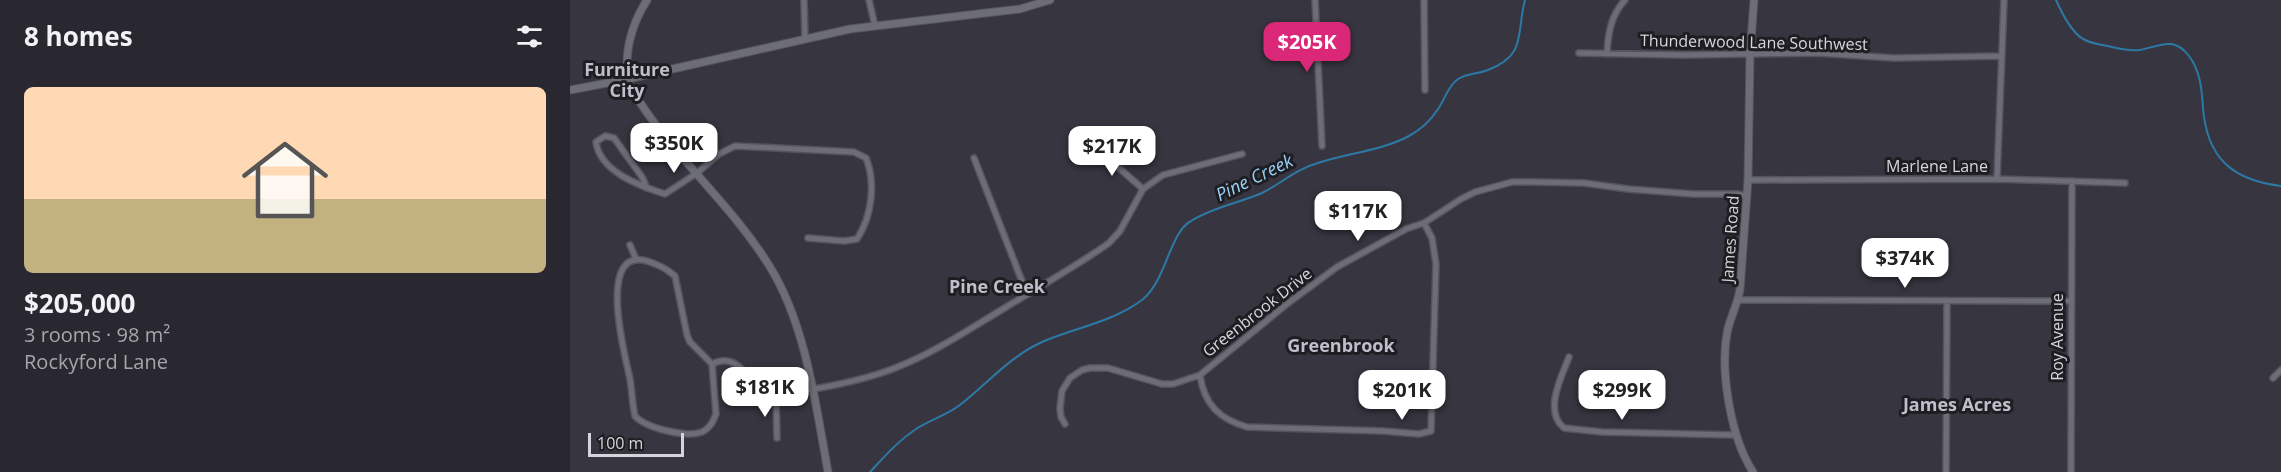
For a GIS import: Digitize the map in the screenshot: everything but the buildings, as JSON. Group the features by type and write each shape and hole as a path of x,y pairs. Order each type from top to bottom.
{"street":[{"path":"647,0 634,24 628,48 628,80 631,88 644,108 764,257 778,280 792,316 812,390 828,472"},
{"path":"804,0 805,39"},
{"path":"869,0 875,26"},
{"path":"570,90 628,80 850,29 1020,9 1050,0"},
{"path":"1315,0 1322,146"},
{"path":"1424,0 1425,90"},
{"path":"1608,54 1609,32 1614,14 1625,0"},
{"name":"James Road","path":"1753,472 1736,435 1727,383 1726,343 1739,300 1748,180 1750,55 1754,0"},
{"path":"1997,179 2004,0"},
{"name":"Thunderwood Lane Southwest","path":"1579,53 1750,55 1818,53 1894,58 2001,56"},
{"path":"647,188 642,177 614,138 605,136 596,142 598,153 609,166 640,186 665,194 698,173 719,154 735,146 854,152 866,158 869,167 871,203 863,229 856,239 844,241 808,238"},
{"path":"1096,148 1143,189"},
{"path":"712,364 725,360 733,362 765,392 776,397 866,378 895,368 950,341 1108,243 1120,231 1143,189 1163,175 1242,154"},
{"path":"974,158 1027,294"},
{"name":"Marlene Lane","path":"1748,180 1997,179 2125,183"},
{"name":"Roy Avenue","path":"2071,472 2072,181"},
{"name":"Greenbrook Drive","path":"1065,424 1060,417 1060,399 1070,378 1082,370 1108,368 1162,384 1173,384 1200,375 1287,304 1337,267 1406,229 1424,223 1461,199 1484,189 1512,182 1584,183 1628,189 1747,196"},
{"path":"1200,375 1210,406 1226,419 1247,427 1419,434 1431,431 1436,264 1432,238 1424,223"},
{"path":"630,245 636,259"},
{"path":"636,259 664,268 675,276 687,335 690,342 712,364 716,414 713,422 703,431 684,433 648,426 635,416 618,323 618,279 624,266 630,260 636,259"},
{"path":"1739,300 2071,301"},
{"path":"1946,472 1947,301"},
{"path":"1569,357 1558,385 1555,405 1557,419 1564,428 1602,432 1736,435"},
{"path":"2273,378 2281,370"},
{"path":"776,397 777,438"}],"waterway":[{"name":"Pine Creek","path":"870,472 909,434 960,405 1030,348 1119,314 1142,300 1157,281 1178,236 1191,221 1208,212 1262,193 1310,166 1387,145 1417,131 1429,121 1458,79 1488,70 1509,58 1518,42 1525,0"},
{"path":"2056,0 2072,28 2080,37 2088,41 2129,50 2166,44 2183,50 2193,62 2198,74 2205,125 2217,153 2225,164 2236,172 2264,183 2281,186"}],"district":[{"name":"Furniture City","path":"627,79"},
{"name":"Pine Creek","path":"997,286"},
{"name":"Greenbrook","path":"1341,345"},
{"name":"James Acres","path":"1957,404"}]}
